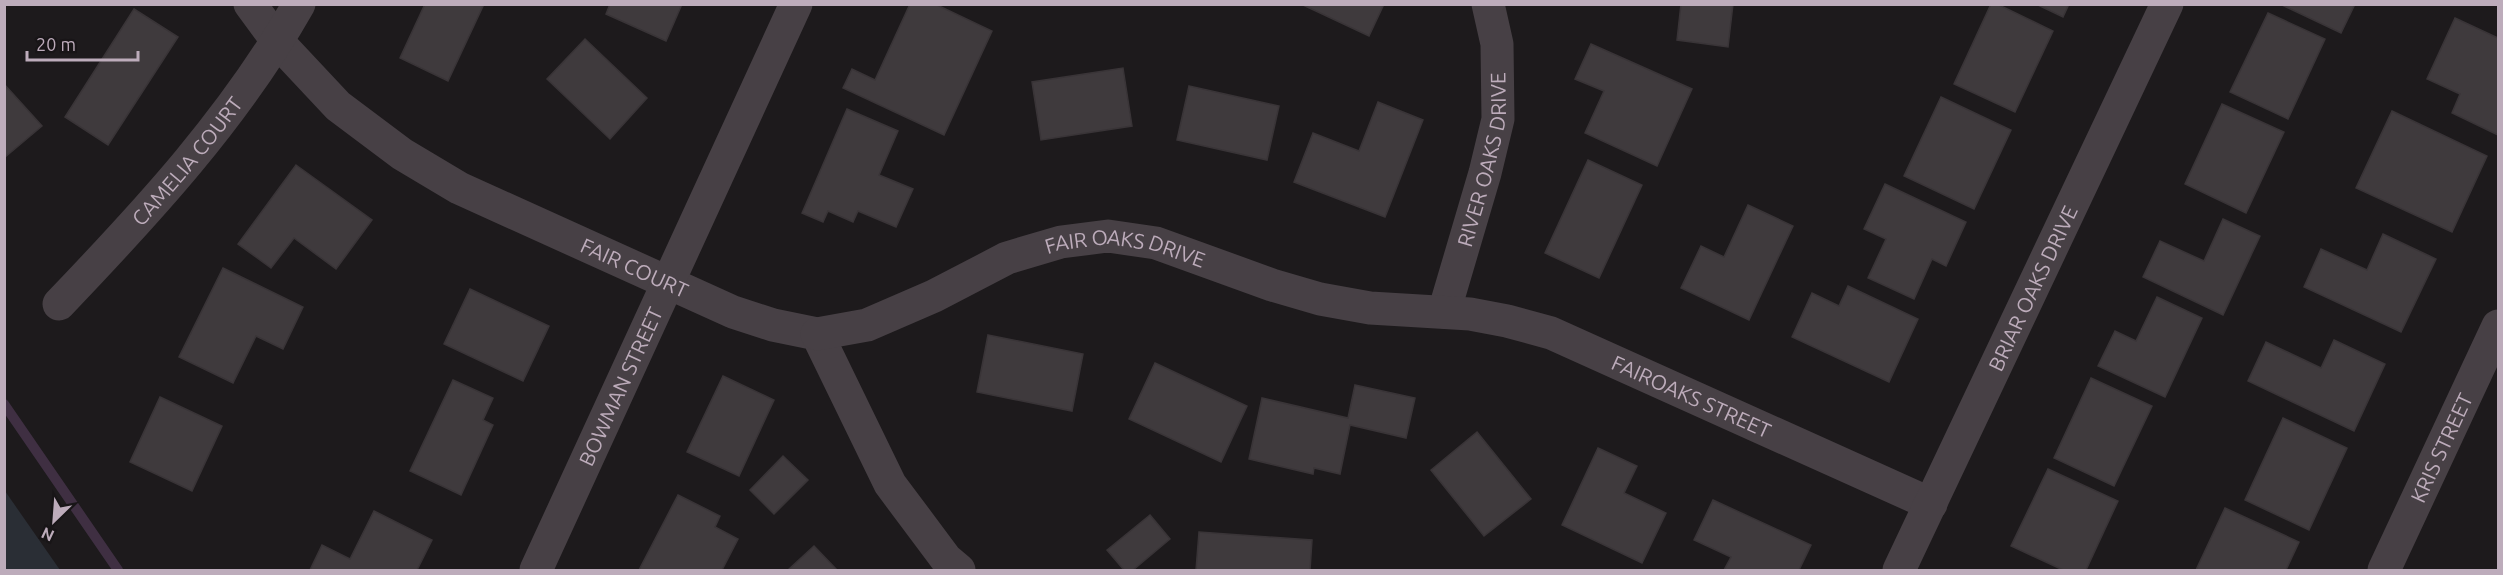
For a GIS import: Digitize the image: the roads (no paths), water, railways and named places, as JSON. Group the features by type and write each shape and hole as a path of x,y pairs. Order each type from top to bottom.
{"street":[{"name":"FAIR COURT","path":"250,4 278,42 338,106 402,154 459,188 733,312 773,325 817,334"},
{"name":"CAMELIA COURT","path":"59,304 136,224 209,139 278,42 299,4"},
{"name":"BOWMAN STREET","path":"536,570 796,4"},
{"name":"RIVER OAKS DRIVE","path":"1444,312 1485,173 1498,119 1497,44 1488,4"},
{"name":"BRIAR OAKS DRIVE","path":"1899,570 2168,4"},
{"name":"FAIR OAKS DRIVE","path":"817,334 867,325 934,296 1007,258 1061,242 1108,236 1156,243 1272,285 1320,299 1370,308 1444,312"},
{"name":"FAIROAKS STREET","path":"1444,312 1507,321 1551,333 1931,504"},
{"name":"KRIS STREET","path":"2384,570 2499,326"},
{"path":"817,334 890,484 946,559 959,570"}],"waterway":[{"path":"4,404 118,570"}]}
